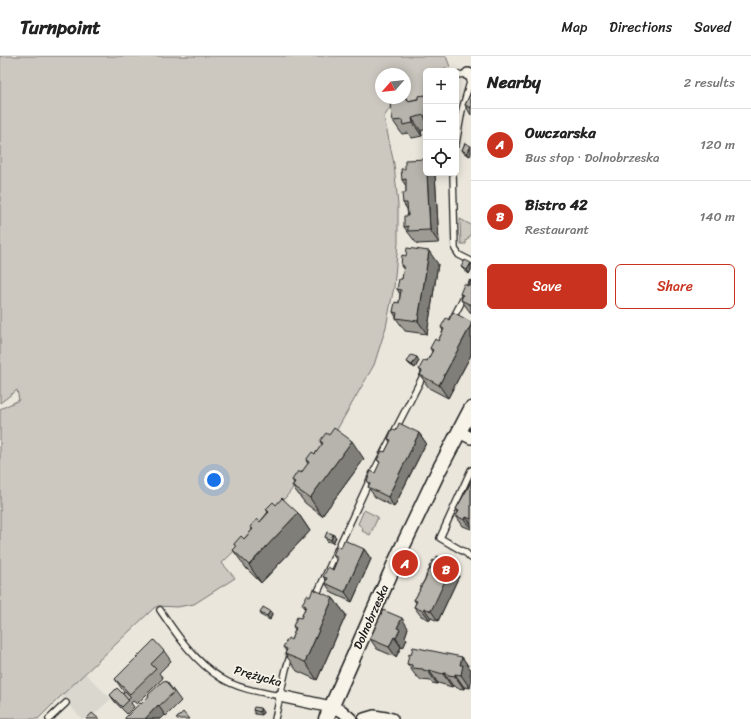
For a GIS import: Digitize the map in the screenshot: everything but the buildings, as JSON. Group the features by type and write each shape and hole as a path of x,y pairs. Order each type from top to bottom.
{"street":[{"name":"Dolnobrzeska","path":"328,713 399,554 438,472 465,435 471,409"},
{"name":"Prężycka","path":"280,696 328,713 342,711 351,719"},
{"path":"364,719 374,716 392,719"}],"lane":[{"path":"457,140 462,110 470,82 470,75 459,75"},
{"path":"453,176 455,249 459,255 471,261"},
{"path":"450,325 471,284"},
{"path":"313,602 370,480 429,365"},
{"path":"471,470 440,538 466,553 471,558"},
{"name":"Prężycka","path":"160,610 179,638 200,661 222,679 247,689 280,696"},
{"path":"275,719 286,669 294,644"},
{"path":"49,719 66,702"}],"shaded area":[{"path":"0,56 446,56 450,67 423,68 423,97 411,100 411,68 375,68 375,104 398,104 391,106 384,117 394,164 398,205 398,243 394,287 386,327 374,365 335,433 286,497 264,522 222,563 235,578 194,604 177,607 158,606 154,608 38,719 0,719 0,409 19,400 17,390 0,403"},
{"path":"460,219 471,225 471,235 466,241 466,244 461,244"},
{"path":"364,510 378,517 370,535 362,531 363,528 358,524"},
{"path":"85,673 111,699 89,719 82,719 61,696"}],"place":[{"name":"Owczarska","path":"405,563"},
{"name":"Bistro 42","path":"446,569"}]}
